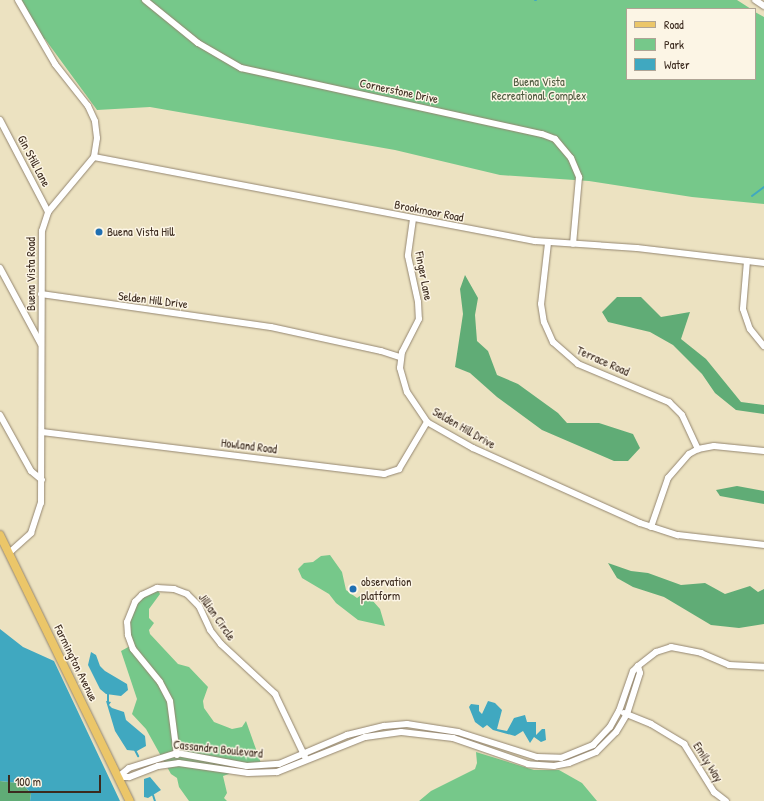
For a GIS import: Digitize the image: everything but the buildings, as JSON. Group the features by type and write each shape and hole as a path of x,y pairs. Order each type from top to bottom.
{"main road":[{"name":"Farmington Avenue","path":"0,535 130,801"}],"street":[{"path":"18,0 55,64 92,114 96,129 94,157"},
{"name":"Cornerstone Drive","path":"145,0 198,43 241,68 542,134 555,139 571,158 579,177 573,244"},
{"path":"755,0 764,6"},
{"name":"Gin Still Lane","path":"0,120 48,212"},
{"name":"Buena Vista Road","path":"9,553 25,540 37,520 41,503 42,294 40,244 48,212 94,157"},
{"name":"Brookmoor Road","path":"94,157 413,219 548,243 637,248 764,263"},
{"name":"Finger Lane","path":"400,357 419,319 418,302 408,256 413,219"},
{"name":"Terrace Road","path":"548,243 541,304 544,322 553,342 578,364 669,402 682,415 698,449"},
{"path":"747,261 743,309 750,329 764,346"},
{"path":"0,268 42,346"},
{"name":"Selden Hill Drive","path":"42,294 271,327 381,350 400,357 405,388 427,422 473,448 651,527 689,537 764,545"},
{"path":"0,415 31,471 42,480"},
{"name":"Howland Road","path":"42,432 384,474 399,469 427,422"},
{"path":"651,527 671,474 684,458 698,449 720,446 764,451"},
{"name":"Jillian Circle","path":"178,763 170,701 160,682 133,649 128,635 127,622 135,602 142,595 158,588 174,588 187,594 198,606 210,630 221,644 275,694 307,762"},
{"path":"619,711 633,671 656,652 671,647 702,653 729,665 764,667"},
{"path":"627,714 640,673 638,666"},
{"name":"Cassandra Boulevard","path":"118,777 129,768 177,753 247,766 262,766 304,755 347,735 367,729 407,724 458,732 537,757 561,758 592,745 610,727 619,711"},
{"name":"Emily Way","path":"619,711 651,724 684,744 714,792 726,801"},
{"name":"Cassandra Boulevard","path":"118,777 129,777 158,766 178,763 262,774 277,772 307,762 364,737 413,732 453,738 528,764 554,766 585,758 596,752 616,732 627,714"}],"green space":[{"name":"Buena Vista Recreational Complex","path":"21,0 737,0 749,8 626,8 626,80 756,80 756,13 764,17 764,204 692,197 589,181 500,175 395,150 150,107 97,110 45,39 41,40"},
{"path":"465,275 478,298 475,315 477,341 488,351 497,375 518,384 558,413 567,423 599,423 633,434 640,448 628,461 614,461 542,430 497,397 470,373 455,367 463,314 460,289"},
{"path":"617,297 641,297 661,317 690,312 681,339 706,359 741,402 764,405 764,414 736,410 715,393 702,374 673,345 650,332 608,322 602,312"},
{"path":"737,486 764,491 764,504 720,496 716,490"},
{"path":"330,555 342,572 346,590 357,598 364,593 372,600 380,609 385,626 358,620 336,603 329,594 302,578 298,569 304,563 313,562 321,556"},
{"path":"608,563 631,571 648,573 681,585 705,583 725,594 750,586 758,592 764,589 764,624 739,628 711,625 664,597 633,587 617,578"},
{"path":"157,588 160,594 149,609 149,618 154,623 149,630 150,634 178,664 189,667 208,687 203,701 204,708 214,722 232,729 242,727 246,721 262,766 231,763 229,774 223,776 227,793 224,798 227,801 189,801 179,787 177,778 171,774 146,729 132,714 137,699 121,651 132,645 127,622 135,602"},
{"path":"476,752 534,770 559,770 582,783 597,801 419,801 431,791 475,769 477,763"},
{"path":"0,781 18,783 25,787 31,793 30,801 0,801"}],"water":[{"path":"0,629 23,647 54,661 120,801 30,801 31,793 25,787 18,783 0,781"},
{"path":"91,652 96,655 100,666 105,671 127,684 128,690 121,696 106,694 100,689 88,665"},
{"path":"106,701 111,702 109,705 112,708 124,712 126,720 145,736 146,746 137,751 127,750 115,731"},
{"path":"488,701 495,703 502,710 497,729 507,731 514,718 525,715 527,722 536,722 536,735 542,729 545,729 546,740 541,742 534,737 530,743 523,731 515,736 493,730 487,725 483,728 475,722 469,707 471,704 479,705 479,711 482,714"},
{"path":"150,777 161,790 148,798 144,797 144,779"}],"waterway":[{"path":"752,196 764,187"},
{"path":"108,692 108,703"},
{"path":"135,750 138,756"},
{"path":"153,795 155,801"}],"place":[{"name":"Buena Vista Hill","path":"99,232"},
{"name":"observation platform","path":"353,589"}]}
